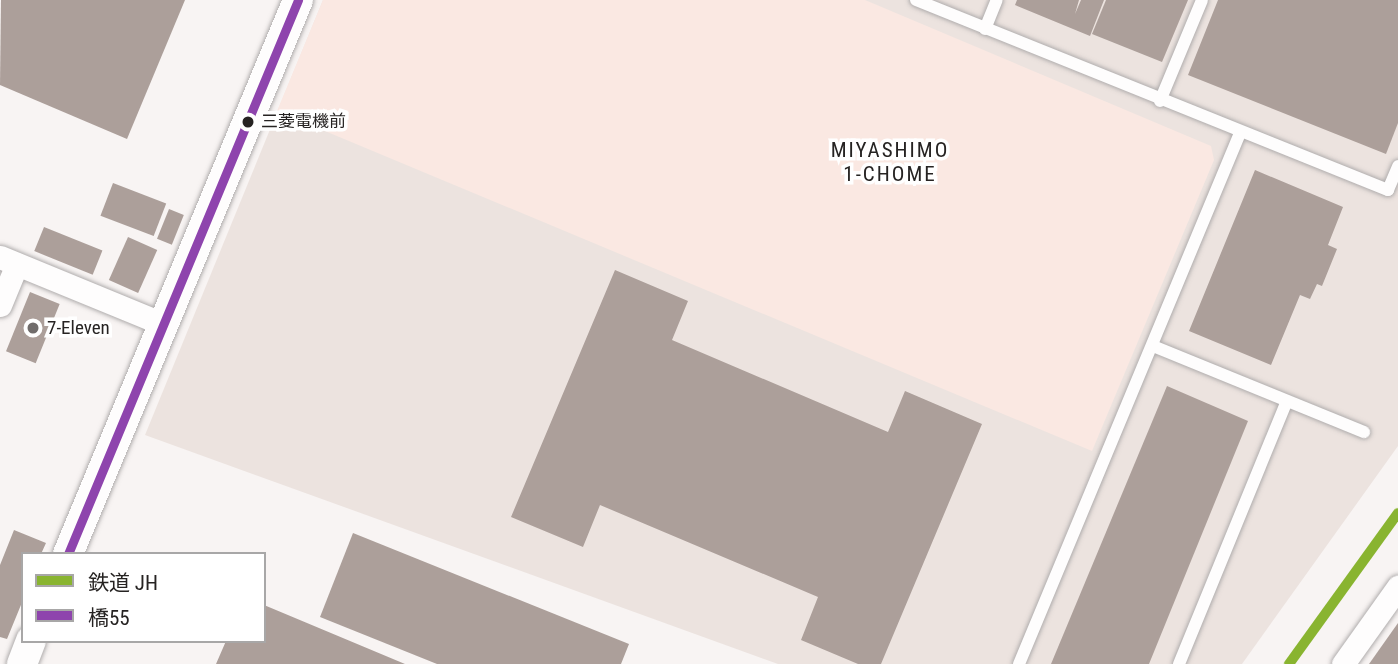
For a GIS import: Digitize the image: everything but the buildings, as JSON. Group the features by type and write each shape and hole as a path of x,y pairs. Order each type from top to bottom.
{"street":[{"path":"69,552 298,0"},
{"path":"0,305 9,261 163,324"},
{"path":"1343,664 1398,587"},
{"path":"22,664 30,643"}],"lane":[{"path":"916,0 1160,101 1388,190 1398,166"},
{"path":"985,29 997,0"},
{"path":"1160,101 1202,0"},
{"path":"1019,664 1240,133"},
{"path":"1153,346 1364,432"},
{"path":"1179,664 1287,401"}],"shaded area":[{"path":"323,0 1398,0 1398,446 1242,664 778,664 145,435"},
{"path":"323,0 865,0 1211,146 1214,160 1092,451 277,111"}],"rail line":[{"name":"JH","path":"1289,664 1398,513"}],"transit line":[{"name":"橋55","path":"69,552 298,0"}],"place":[{"name":"三菱電機前","path":"248,122"},
{"name":"7-Eleven","path":"33,328"}],"district":[{"name":"MIYASHIMO 1-CHOME","path":"890,162"}]}
